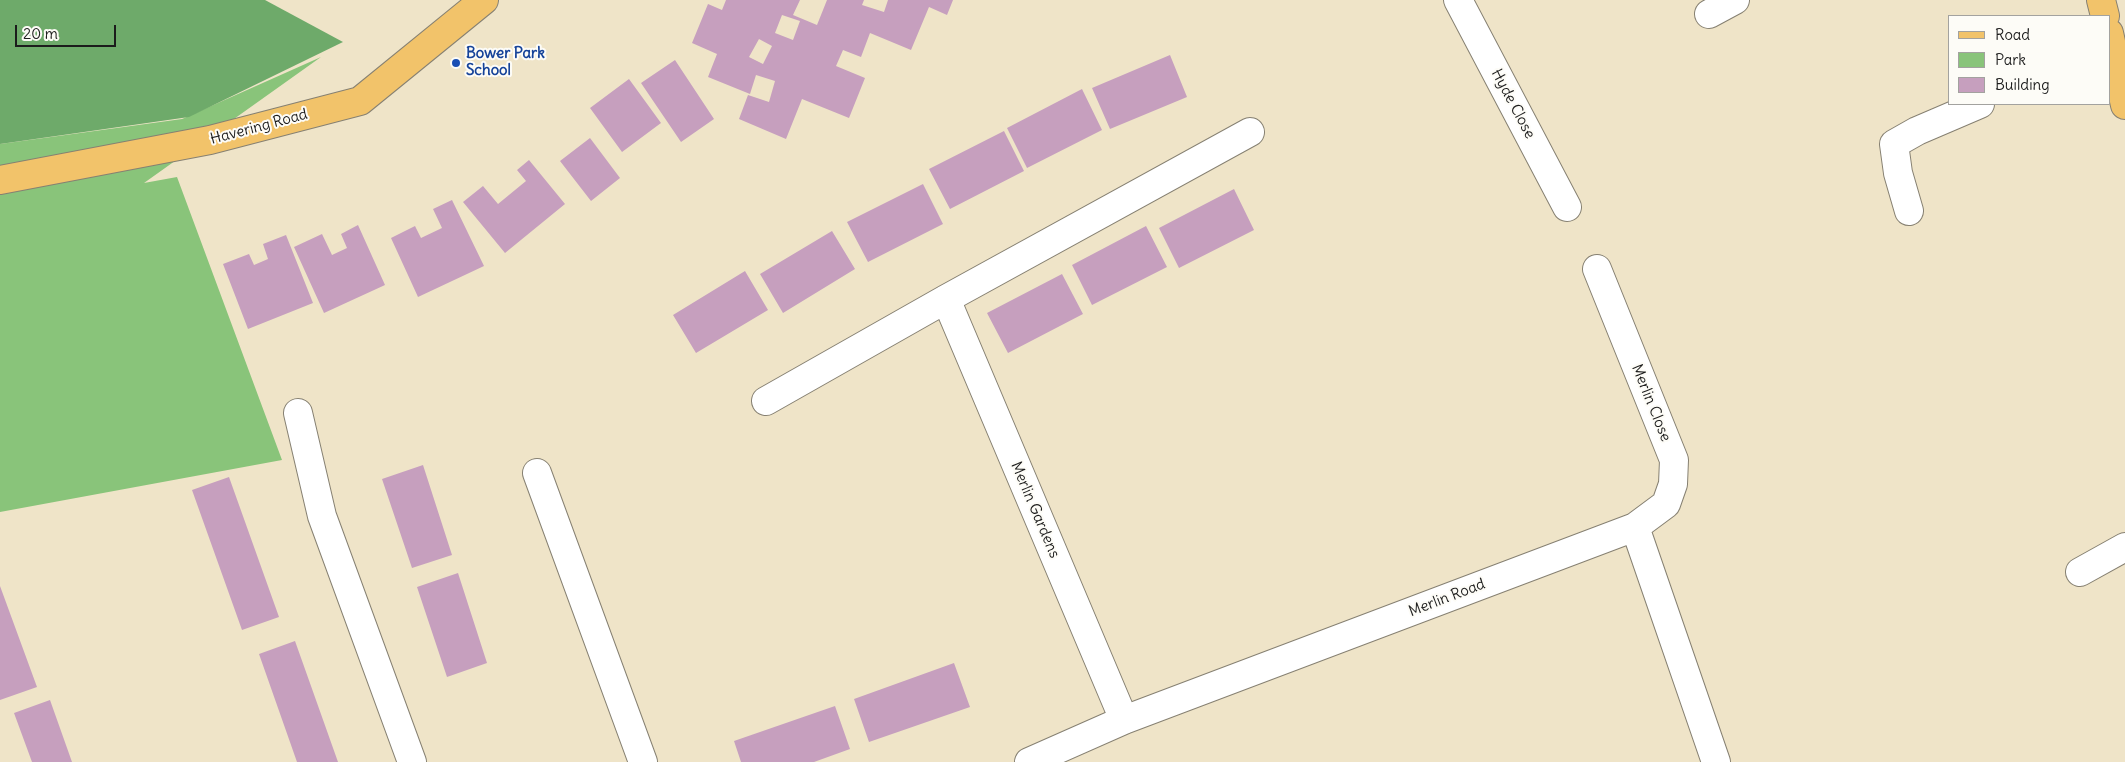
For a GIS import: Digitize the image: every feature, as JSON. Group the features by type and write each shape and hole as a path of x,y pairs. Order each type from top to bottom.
{"main road":[{"name":"Havering Road","path":"0,180 210,140 360,101 484,0"},
{"path":"2102,0 2105,15"},
{"path":"2110,42 2113,68 2125,105"}],"street":[{"name":"Hyde Close","path":"1458,0 1568,207"},
{"path":"1709,14 1735,0"},
{"path":"1909,211 1898,173 1894,144 1917,131 1978,105"},
{"path":"766,401 946,299 1250,132"},
{"name":"Merlin Close","path":"1597,268 1674,460 1673,484 1666,504 1635,527"},
{"name":"Merlin Gardens","path":"946,299 1124,720"},
{"path":"298,412 322,516 412,762"},
{"path":"537,473 643,762"},
{"path":"1635,527 1716,762"},
{"name":"Merlin Road","path":"1029,762 1124,720 1635,527"},
{"path":"2080,572 2125,547"}],"green space":[{"path":"0,0 265,0 343,42 189,117 0,144"},
{"path":"321,57 144,183 177,177 282,460 0,512 0,144 182,119"}],"building":[{"path":"726,0 800,0 793,15 817,25 827,0 864,0 862,5 884,12 888,0 953,0 947,15 929,7 911,50 870,33 861,57 843,50 836,66 865,78 849,118 802,99 786,139 739,119 748,95 769,102 775,81 756,75 750,94 708,77 717,54 692,43 708,4 722,10","holes":["782,15 800,21 793,40 775,33","759,39 772,46 763,64 749,57"]},
{"path":"1170,55 1187,97 1110,129 1092,88"},
{"path":"675,60 714,119 681,142 641,83"},
{"path":"629,79 661,123 622,152 590,108"},
{"path":"1082,89 1102,130 1027,168 1007,128"},
{"path":"1004,131 1024,171 950,209 929,169"},
{"path":"590,138 620,178 591,201 560,161"},
{"path":"529,160 565,204 505,253 463,202 483,186 498,204 526,181 517,170"},
{"path":"923,184 943,224 868,262 847,222"},
{"path":"1234,189 1254,230 1179,268 1159,228"},
{"path":"452,200 484,266 418,297 391,238 415,226 421,238 442,228 433,209"},
{"path":"358,225 385,285 324,313 294,247 322,234 332,255 347,248 341,234"},
{"path":"1146,226 1167,267 1092,305 1072,265"},
{"path":"832,231 855,269 783,313 760,274"},
{"path":"286,235 313,303 248,329 223,264 249,254 254,265 268,259 263,244"},
{"path":"745,271 768,310 696,353 673,315"},
{"path":"1062,274 1083,314 1008,353 987,313"},
{"path":"423,465 452,555 412,568 382,479"},
{"path":"229,477 279,617 242,630 192,490"},
{"path":"458,573 487,663 447,677 417,587"},
{"path":"0,586 37,687 0,700"},
{"path":"295,641 338,762 297,762 259,654"},
{"path":"954,663 970,707 869,742 854,699"},
{"path":"50,700 72,762 32,762 14,713"},
{"path":"835,706 850,749 814,762 741,762 734,741"}],"place":[{"name":"Bower Park School","path":"456,63"}]}
